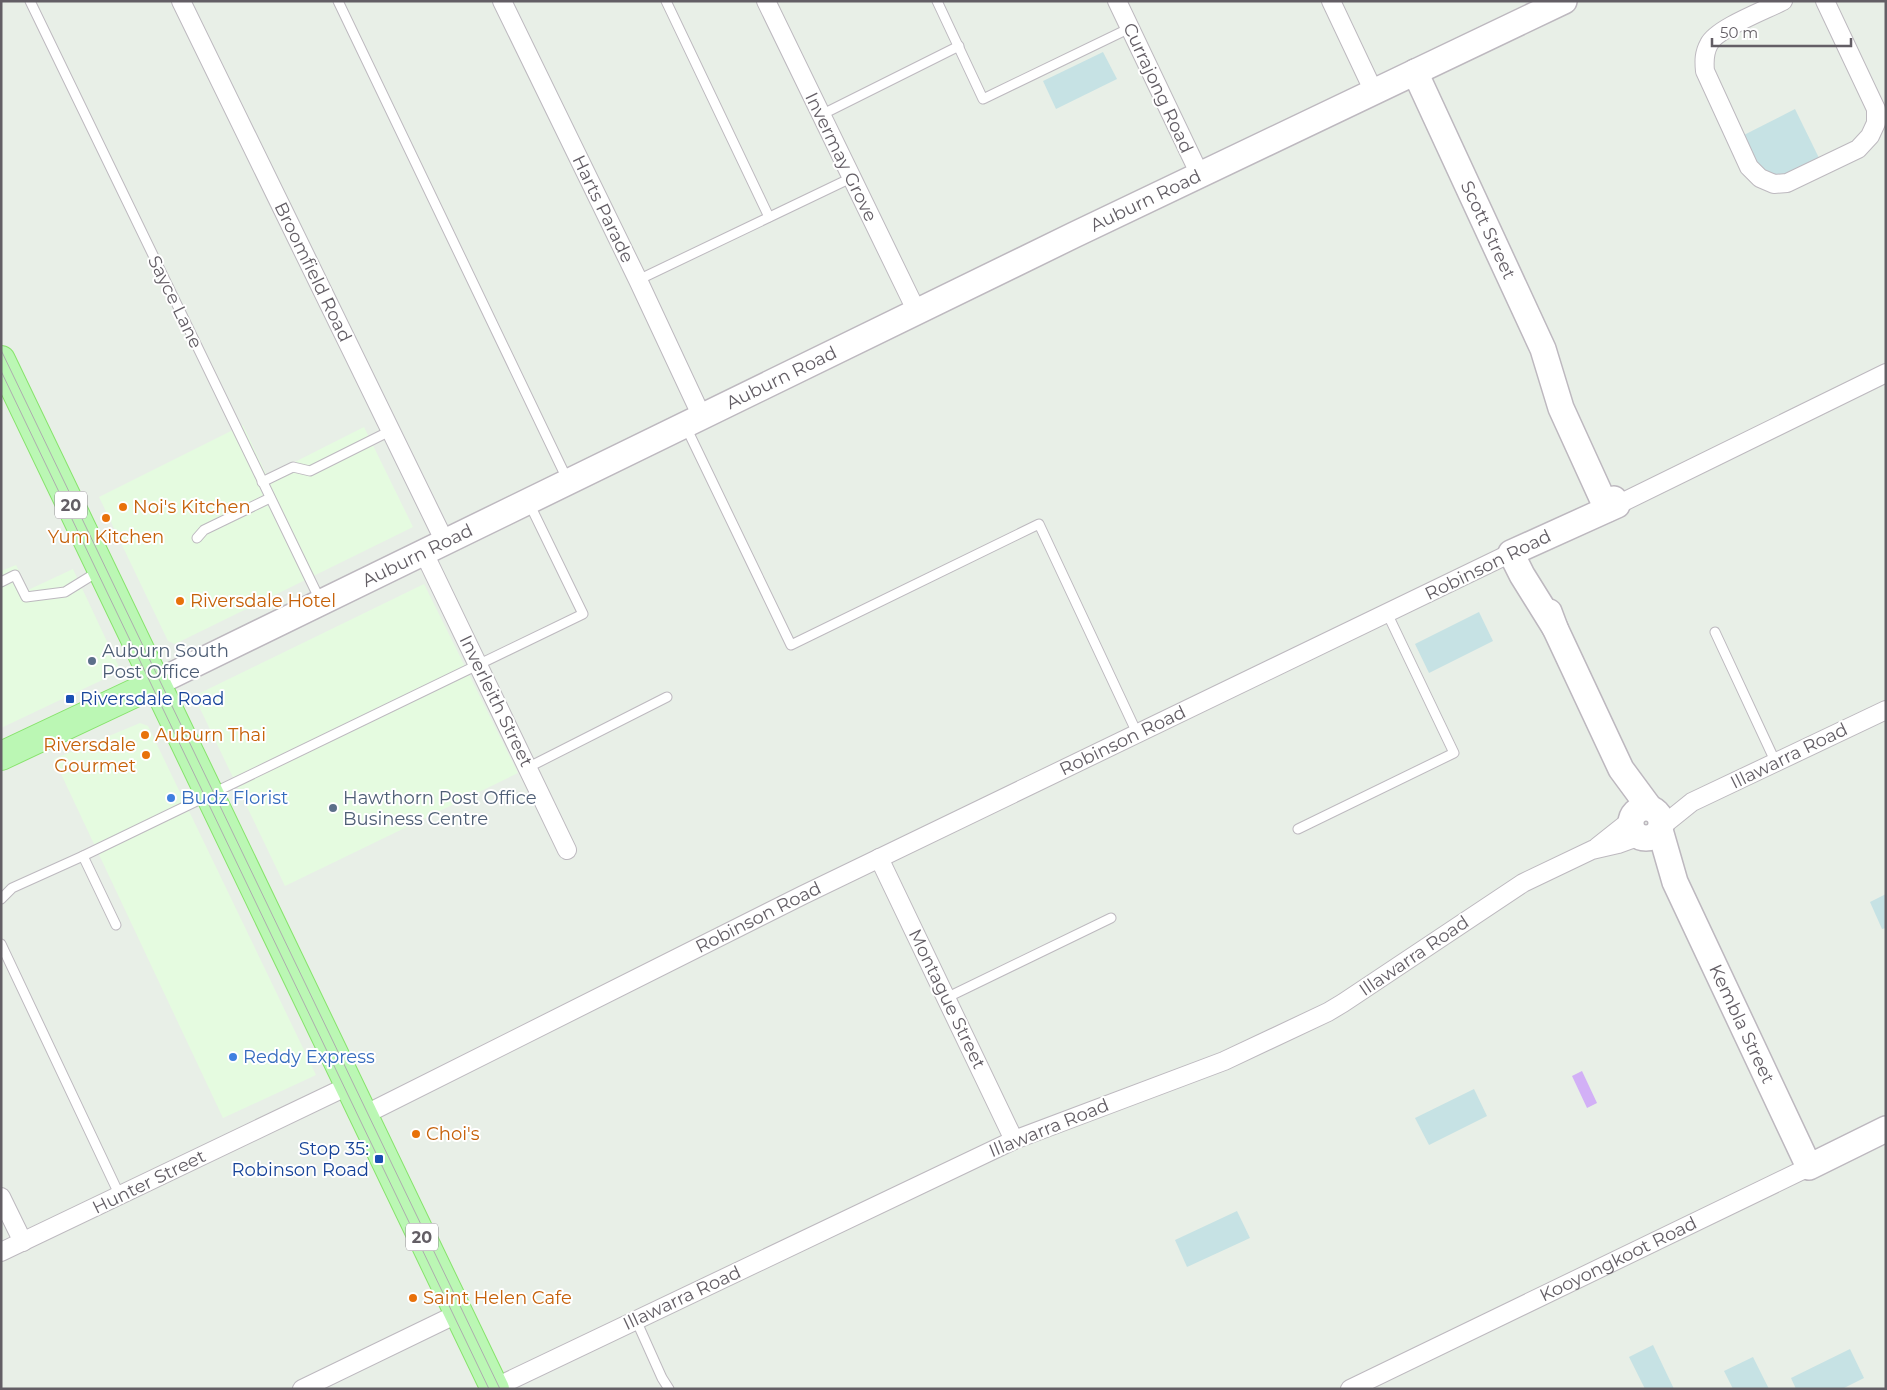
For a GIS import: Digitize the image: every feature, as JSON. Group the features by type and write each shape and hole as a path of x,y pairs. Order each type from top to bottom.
{"main road":[{"name":"Auburn Road","path":"1,756 322,603 917,312 1564,1"},
{"name":"Scott Street","path":"1415,72 1543,349 1556,389 1568,404 1612,507"},
{"name":"20","path":"1,360 494,1388"},
{"name":"Robinson Road","path":"1518,550 1612,507"},
{"name":"Kembla Street","path":"1518,550 1522,575 1555,628 1809,1167"},
{"name":"Kooyongkoot Road","path":"1809,1167 1886,1129"}],"street":[{"name":"Broomfield Road","path":"181,1 390,431 434,547"},
{"name":"Harts Parade","path":"502,1 638,280 694,421"},
{"name":"Invermay Grove","path":"766,1 917,312"},
{"name":"Currajong Road","path":"1117,1 1200,175"},
{"path":"1331,1 1374,92"},
{"path":"1783,1 1721,32 1709,42 1704,56 1705,71 1750,167 1760,178 1774,184 1788,183 1858,149 1870,136 1876,123 1876,109 1825,1"},
{"name":"Robinson Road","path":"1612,507 1886,374"},
{"name":"Inverleith Street","path":"434,547 478,664 567,850"},
{"name":"Robinson Road","path":"364,1115 879,858 1518,550"},
{"name":"Illawarra Road","path":"494,1388 1014,1140 1224,1061 1328,1012 1523,883 1886,710"},
{"name":"Montague Street","path":"879,858 1014,1140"},
{"name":"Hunter Street","path":"1,1252 350,1085"},
{"name":"Kooyongkoot Road","path":"1350,1389 1809,1167"},
{"path":"1,1197 23,1242"},
{"path":"302,1389 332,1382 459,1313"}],"lane":[{"name":"Sayce Lane","path":"30,1 322,603"},
{"path":"338,1 569,482"},
{"path":"666,1 769,217"},
{"path":"938,1 983,99 1130,28"},
{"path":"821,115 959,46"},
{"path":"638,280 851,178"},
{"path":"694,421 792,644 1039,524 1137,733"},
{"path":"262,482 293,467 310,471 390,431"},
{"path":"198,538 204,530 270,498"},
{"path":"1,899 12,888 83,856 583,614 528,502"},
{"path":"1,582 15,574 26,597 65,592 102,570"},
{"path":"1298,829 1454,753 1386,613"},
{"path":"1716,632 1776,763"},
{"path":"527,768 667,698"},
{"path":"83,856 116,924"},
{"path":"946,998 1111,918"},
{"path":"1,944 120,1196"},
{"path":"636,1320 662,1378 669,1389"}],"shaded area":[{"path":"1103,52 1117,79 1056,109 1043,81"},
{"path":"1795,109 1820,160 1779,179 1757,168 1740,137"},
{"path":"243,425 267,476 364,427 413,527 175,644 168,641 99,497"},
{"path":"16,565 28,590 73,569 119,667 117,673 1,728 1,571"},
{"path":"424,584 518,773 285,886 194,696"},
{"path":"1479,612 1493,641 1429,673 1415,644"},
{"path":"140,723 148,726 316,1075 223,1118 54,759"},
{"path":"1886,894 1886,928 1882,929 1870,902"},
{"path":"1582,1071 1597,1103 1587,1108 1572,1076"},
{"path":"1474,1089 1487,1116 1429,1145 1415,1118"},
{"path":"1237,1211 1250,1238 1187,1267 1175,1240"},
{"path":"1653,1345 1674,1389 1645,1389 1629,1357"},
{"path":"1850,1349 1864,1378 1842,1389 1796,1389 1791,1378"},
{"path":"1753,1357 1769,1389 1733,1389 1724,1371"}],"tram line":[{"path":"1,350 500,1389"},
{"path":"1,371 489,1389"}],"place":[{"name":"Noi's Kitchen","path":"123,507"},
{"name":"Yum Kitchen","path":"106,518"},
{"name":"Riversdale Hotel","path":"180,601"},
{"name":"Auburn South Post Office","path":"92,661"},
{"name":"Riversdale Road","path":"70,699"},
{"name":"Auburn Thai","path":"145,735"},
{"name":"Riversdale Gourmet","path":"146,755"},
{"name":"Budz Florist","path":"171,798"},
{"name":"Hawthorn Post Office Business Centre","path":"333,808"},
{"name":"Reddy Express","path":"233,1057"},
{"name":"Choi's","path":"416,1134"},
{"name":"Stop 35: Robinson Road","path":"379,1159"},
{"name":"Saint Helen Cafe","path":"413,1298"}]}
